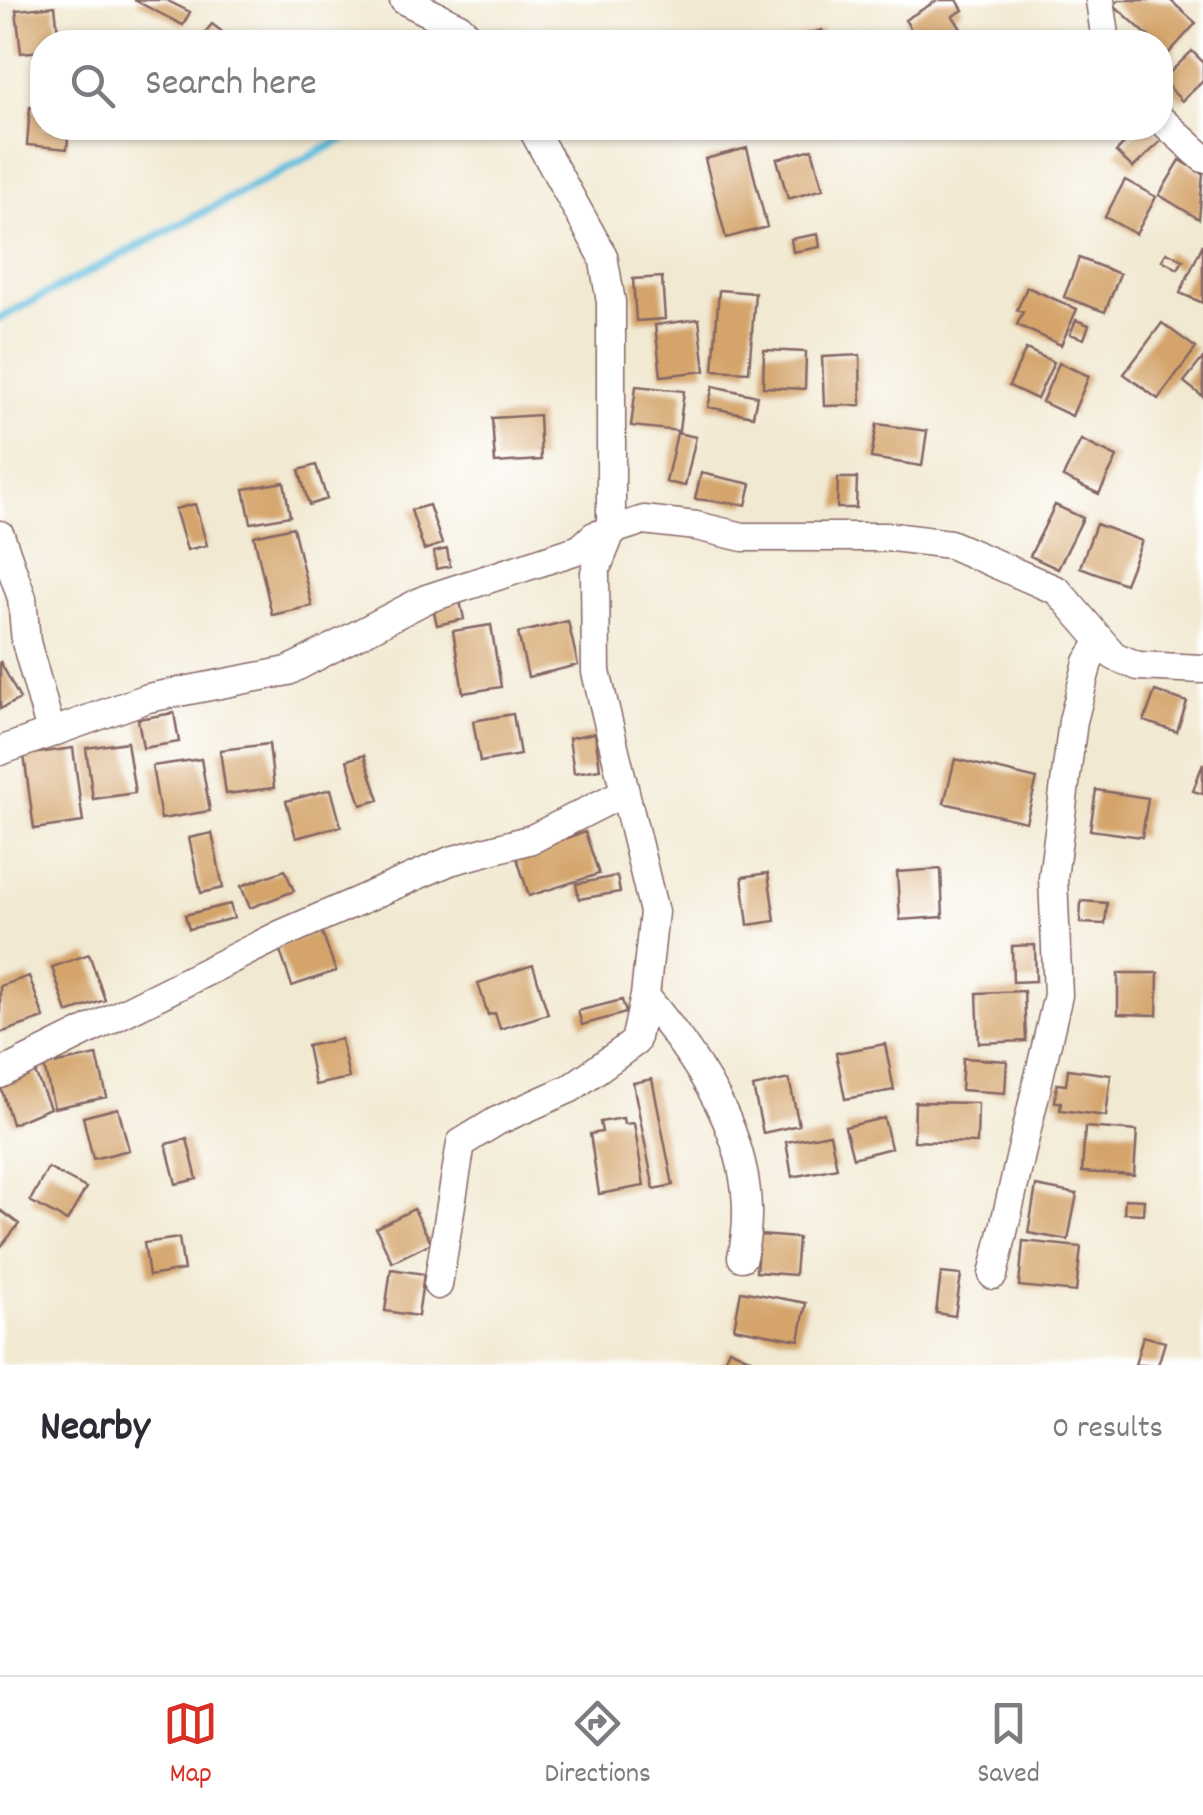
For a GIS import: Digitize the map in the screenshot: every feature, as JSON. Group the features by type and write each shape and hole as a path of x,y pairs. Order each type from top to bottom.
{"street":[{"path":"1100,0 1104,30"},
{"path":"424,4 462,30"},
{"path":"1173,131 1203,158"},
{"path":"438,1285 462,1144 497,1121 571,1088 635,1042 645,996 654,912 622,793 596,672 596,572 610,532 611,302 602,256 539,140"},
{"path":"0,752 148,698 288,671 426,599 580,549 594,536 644,520 742,537 893,537 950,544 1058,592 1114,656 1138,666 1203,669"},
{"path":"0,535 22,598 26,642 50,732"},
{"path":"993,1274 1058,995 1053,878 1073,721 1088,662 1100,643"},
{"path":"0,1074 282,934 450,861 532,839 622,793"},
{"path":"645,996 698,1060 728,1124 746,1182 742,1257"}],"building":[{"path":"134,0 166,0 190,12 183,25"},
{"path":"938,0 957,0 963,10 953,16 962,30 911,30 905,20"},
{"path":"1119,0 1170,0 1196,23 1173,48 1173,30 1142,30 1114,5"},
{"path":"55,6 58,30 30,30 30,52 21,53 16,10"},
{"path":"1192,51 1203,62 1203,81 1182,101 1173,92 1173,69"},
{"path":"30,107 30,140 68,140 67,149 27,145"},
{"path":"1128,140 1162,140 1133,168 1116,152"},
{"path":"747,148 767,227 726,238 705,159"},
{"path":"812,149 823,189 788,199 777,159"},
{"path":"1180,160 1203,174 1199,219 1159,195"},
{"path":"1125,180 1156,197 1136,234 1105,217"},
{"path":"818,234 820,247 793,252 791,239"},
{"path":"1203,244 1203,303 1180,293"},
{"path":"1167,252 1183,260 1178,269 1162,260"},
{"path":"1079,258 1120,274 1105,312 1064,297"},
{"path":"662,277 665,319 636,321 633,279"},
{"path":"1027,287 1077,309 1061,345 1017,325 1023,312 1017,310"},
{"path":"719,290 755,293 749,372 713,370"},
{"path":"699,319 705,371 661,376 655,325"},
{"path":"1076,320 1089,325 1084,339 1070,334"},
{"path":"1162,323 1196,348 1158,399 1124,374"},
{"path":"1026,349 1054,362 1037,399 1009,386"},
{"path":"764,350 806,352 805,389 763,387"},
{"path":"860,355 861,405 824,406 822,357"},
{"path":"1203,358 1203,397 1184,382"},
{"path":"1059,363 1089,376 1072,416 1042,402"},
{"path":"636,386 684,391 679,431 631,426"},
{"path":"713,386 757,396 753,416 708,407"},
{"path":"539,415 541,460 495,463 492,418"},
{"path":"877,424 927,431 922,466 871,458"},
{"path":"677,433 696,437 685,486 666,482"},
{"path":"1081,440 1117,457 1099,494 1063,477"},
{"path":"316,465 327,499 309,505 299,470"},
{"path":"701,473 751,484 746,505 695,499"},
{"path":"838,478 857,478 856,508 837,508"},
{"path":"284,482 290,516 251,523 244,489"},
{"path":"195,504 207,545 187,550 175,509"},
{"path":"429,505 442,544 424,550 411,510"},
{"path":"1055,505 1083,518 1058,569 1030,556"},
{"path":"1096,524 1142,541 1125,584 1080,567"},
{"path":"293,527 312,606 272,615 254,536"},
{"path":"447,549 450,566 436,569 434,552"},
{"path":"460,601 464,619 437,625 433,607"},
{"path":"568,621 578,665 528,677 518,633"},
{"path":"491,625 501,687 463,693 453,631"},
{"path":"0,661 20,699 0,709"},
{"path":"1155,691 1187,702 1177,732 1144,721"},
{"path":"174,713 179,742 143,748 138,719"},
{"path":"513,714 520,755 480,762 473,721"},
{"path":"595,733 600,769 574,773 569,738"},
{"path":"127,742 135,793 93,799 86,748"},
{"path":"269,744 274,788 226,794 220,750"},
{"path":"73,748 83,822 34,829 24,755"},
{"path":"364,755 379,800 361,805 347,760"},
{"path":"201,759 210,811 161,819 152,766"},
{"path":"955,759 1037,779 1026,822 944,803"},
{"path":"1203,763 1203,794 1193,791"},
{"path":"331,789 341,826 296,838 286,801"},
{"path":"1096,790 1148,798 1142,837 1090,830"},
{"path":"585,832 599,874 529,896 516,855"},
{"path":"212,833 223,888 201,893 189,838"},
{"path":"941,869 943,917 900,920 897,872"},
{"path":"285,870 294,891 250,908 241,886"},
{"path":"768,873 775,921 748,925 742,877"},
{"path":"617,876 620,892 579,899 576,884"},
{"path":"1081,901 1107,903 1105,924 1080,923"},
{"path":"230,904 234,918 189,929 185,915"},
{"path":"321,930 336,971 292,986 278,945"},
{"path":"1035,945 1036,981 1013,982 1012,946"},
{"path":"89,954 105,1000 67,1013 52,967"},
{"path":"533,965 548,1014 500,1029 495,1013 488,1015 478,983"},
{"path":"1118,973 1158,973 1157,1015 1118,1014"},
{"path":"29,976 44,1018 0,1033 0,986"},
{"path":"1024,991 1026,1041 979,1043 977,993"},
{"path":"622,1000 626,1013 582,1025 578,1011"},
{"path":"341,1039 349,1078 315,1085 307,1046"},
{"path":"885,1044 894,1090 845,1099 836,1053"},
{"path":"97,1055 107,1097 54,1108 44,1066"},
{"path":"963,1058 1007,1061 1005,1093 961,1090"},
{"path":"1068,1069 1111,1075 1106,1116 1060,1110 1061,1102 1055,1102 1057,1084 1066,1085"},
{"path":"34,1070 50,1108 12,1124 0,1084"},
{"path":"652,1079 673,1185 654,1189 633,1083"},
{"path":"789,1079 799,1125 763,1133 753,1087"},
{"path":"915,1102 978,1103 977,1143 914,1141"},
{"path":"118,1108 129,1150 93,1159 83,1117"},
{"path":"623,1118 624,1124 634,1123 644,1186 599,1194 590,1134 602,1132 600,1122"},
{"path":"884,1118 891,1148 853,1158 845,1127"},
{"path":"1085,1127 1137,1131 1134,1175 1082,1172"},
{"path":"830,1134 837,1168 792,1177 786,1142"},
{"path":"187,1139 197,1179 176,1184 166,1144"},
{"path":"48,1168 86,1188 67,1221 30,1201"},
{"path":"1036,1186 1077,1194 1068,1240 1028,1233"},
{"path":"1125,1199 1144,1200 1143,1214 1124,1213"},
{"path":"414,1209 431,1243 392,1262 376,1228"},
{"path":"0,1210 19,1224 0,1248"},
{"path":"759,1235 798,1238 795,1275 756,1272"},
{"path":"179,1238 184,1270 149,1276 144,1243"},
{"path":"1023,1241 1081,1247 1076,1292 1019,1286"},
{"path":"391,1269 424,1274 418,1316 385,1311"},
{"path":"941,1273 961,1275 955,1316 936,1313"},
{"path":"741,1291 806,1303 799,1340 734,1328"},
{"path":"1143,1336 1165,1342 1158,1365 1135,1365"},
{"path":"729,1349 765,1365 722,1365"}],"waterway":[{"path":"0,318 342,140"}]}
